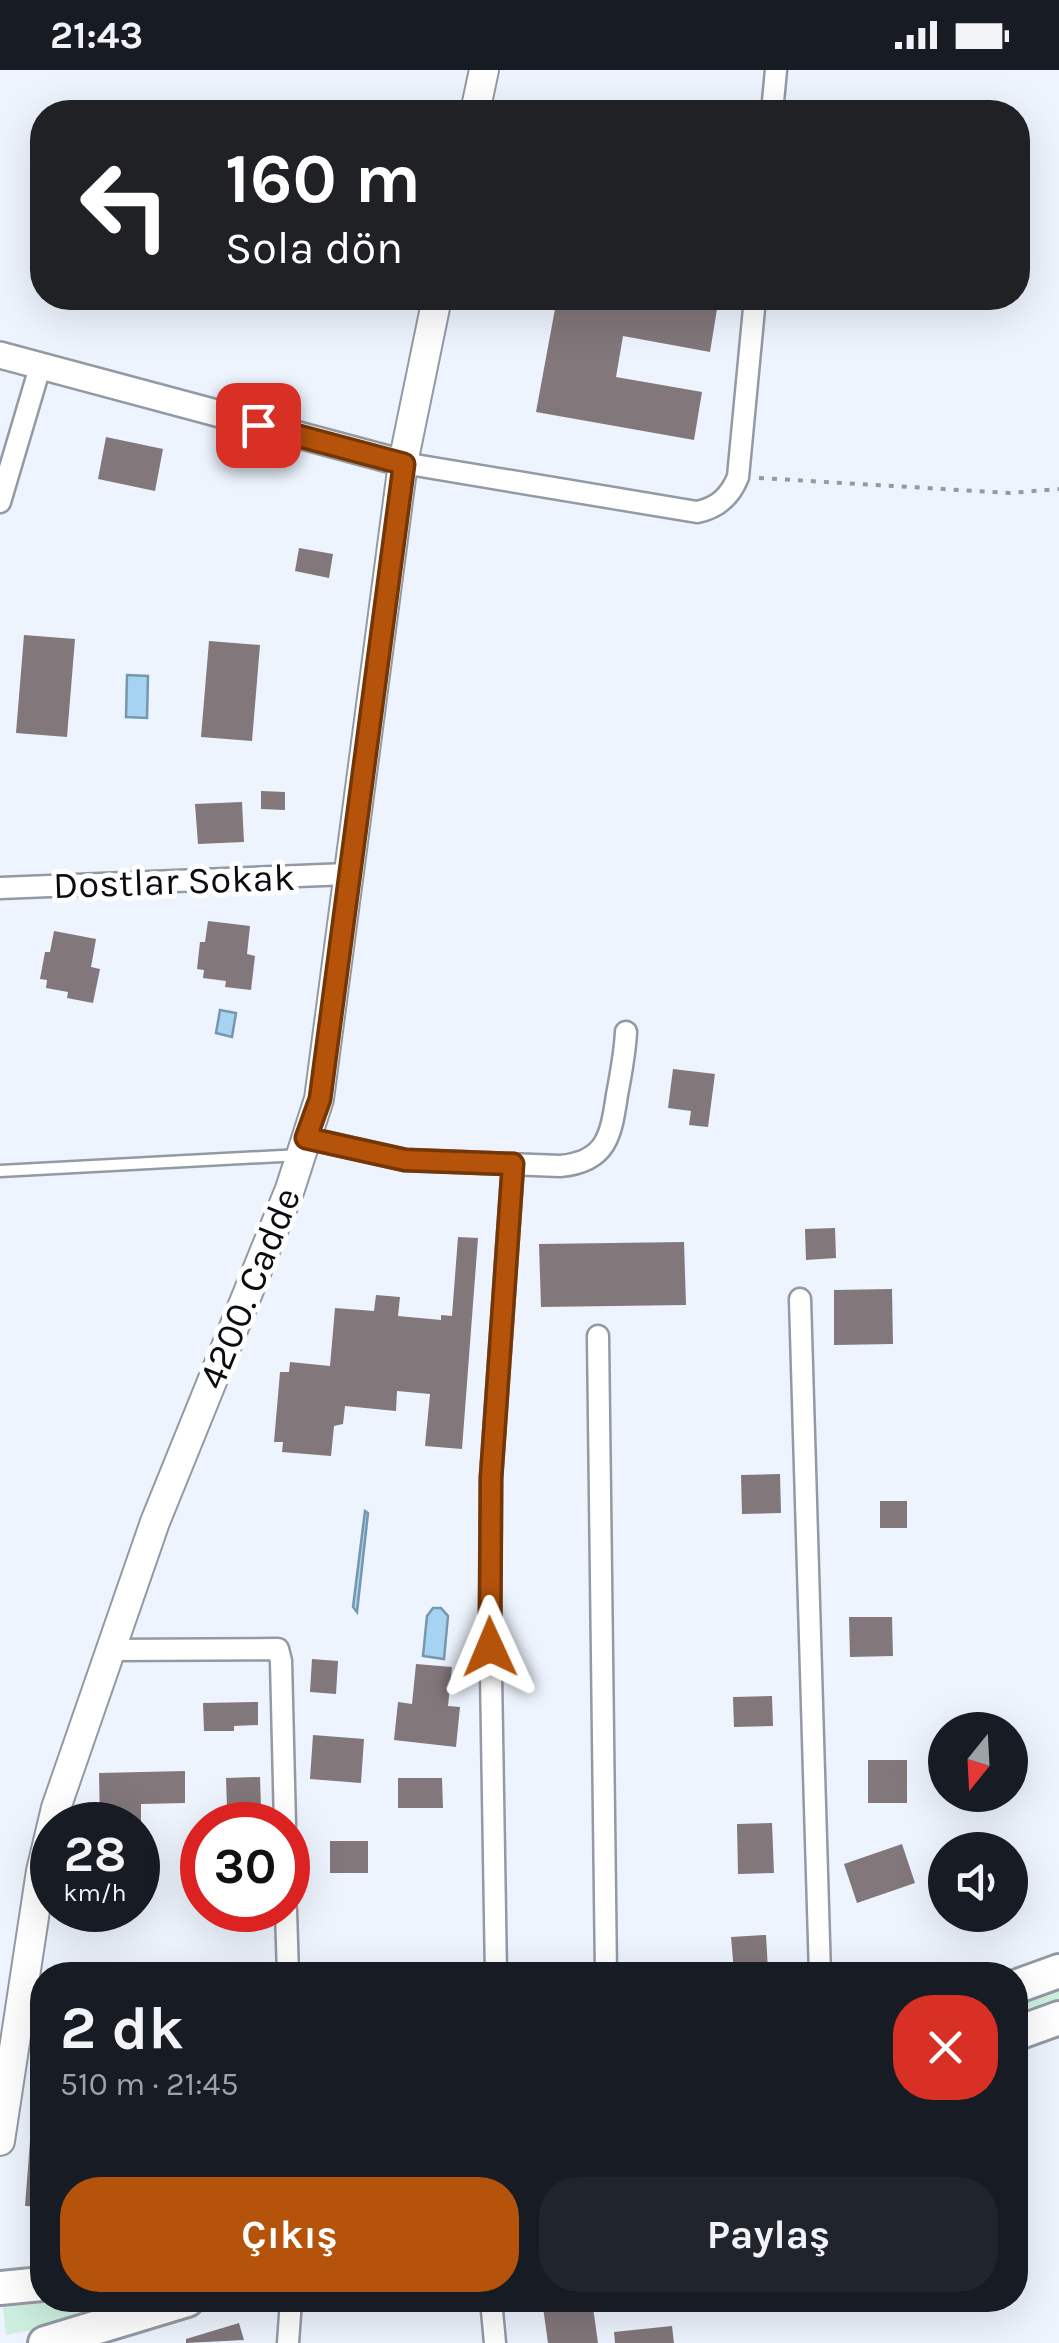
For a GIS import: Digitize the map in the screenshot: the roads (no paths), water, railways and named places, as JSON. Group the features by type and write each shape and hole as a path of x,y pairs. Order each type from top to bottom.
{"main road":[{"path":"478,100 484,70"},
{"name":"4200. Cadde","path":"0,2141 41,1871 56,1808 154,1522 320,1099 404,464 436,310"},
{"path":"1028,1982 1059,1971"},
{"path":"1028,2029 1059,2018"},
{"path":"0,2288 30,2285"},
{"path":"45,2343 147,2312"}],"street":[{"path":"773,100 776,70"},
{"path":"0,354 404,464 698,512 723,500 738,478 753,310"},
{"path":"0,502 40,367"},
{"name":"Dostlar Sokak","path":"0,888 348,874"},
{"path":"304,1146 405,1160 572,1165 601,1149 611,1134 626,1032"},
{"path":"496,1962 490,1512 513,1164"},
{"path":"800,1298 820,1962"},
{"path":"598,1336 606,1962"},
{"path":"110,1650 278,1649 282,1660 285,1802"},
{"path":"287,1932 288,1962"},
{"path":"288,2343 290,2312"},
{"path":"491,2312 495,2343"}],"lane":[{"path":"0,1171 304,1146"}],"water":[{"path":"127,675 148,676 147,718 126,717"},
{"path":"220,1010 236,1013 232,1037 216,1033"},
{"path":"365,1511 368,1513 357,1612 353,1607"},
{"path":"433,1608 441,1608 448,1616 444,1659 423,1656 427,1616"}]}
